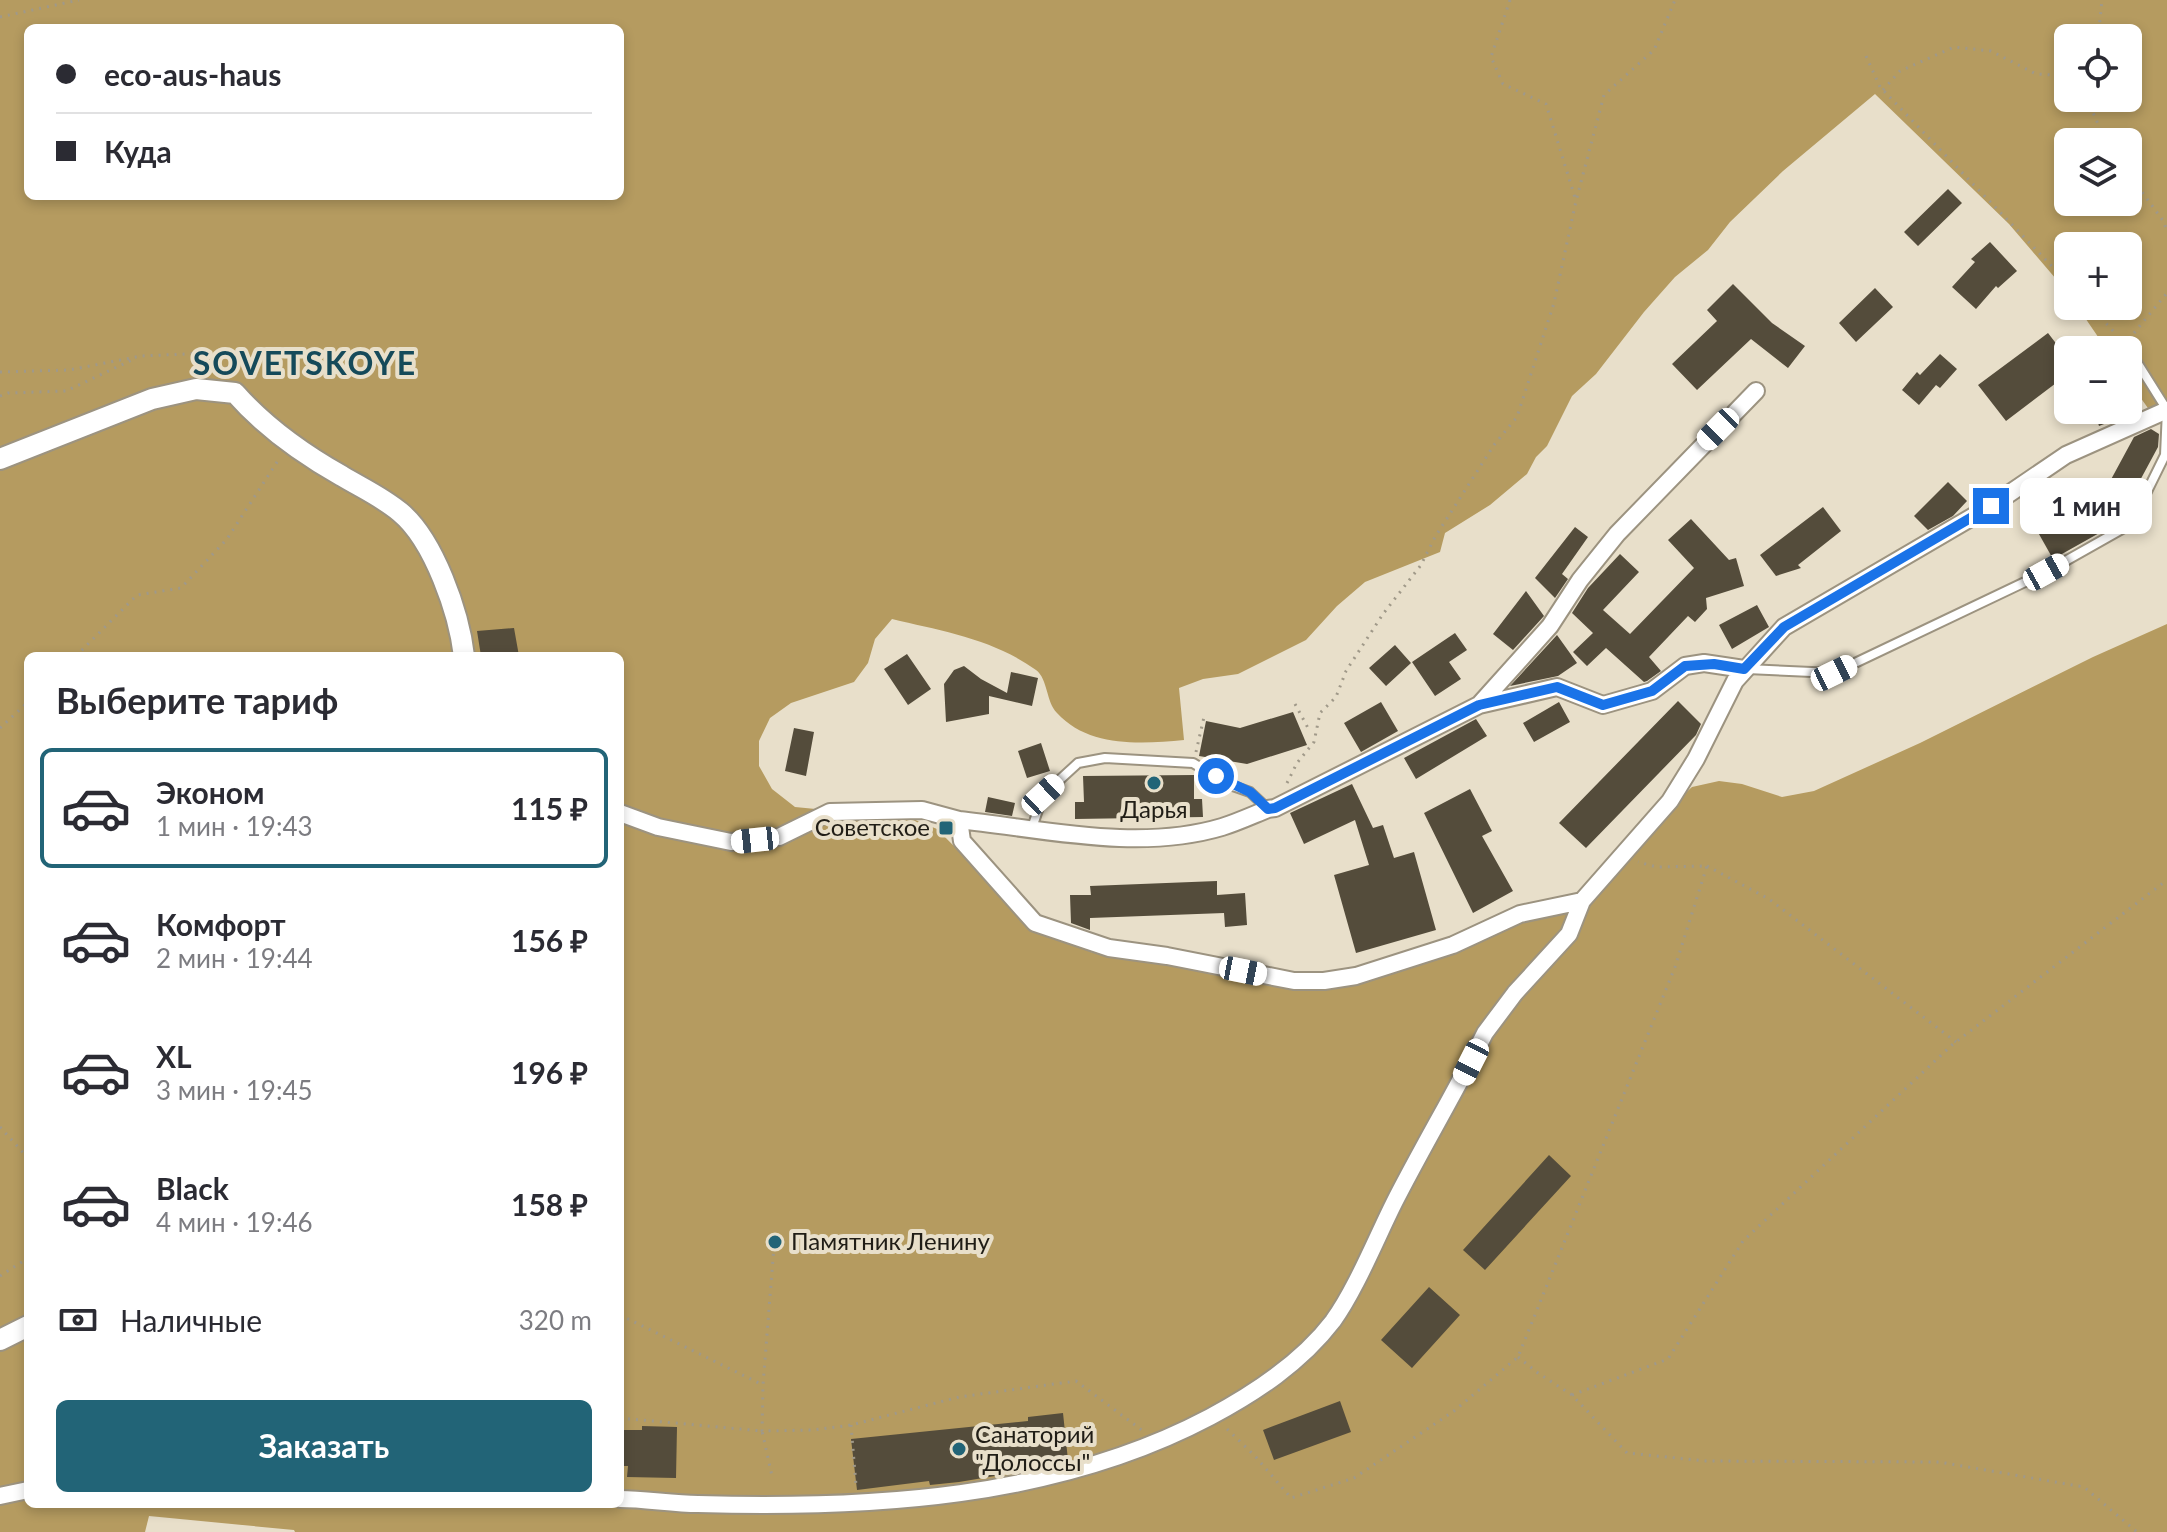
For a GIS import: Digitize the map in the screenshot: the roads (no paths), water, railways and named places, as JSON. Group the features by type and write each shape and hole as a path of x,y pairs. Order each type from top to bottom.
{"street":[{"path":"0,459 152,399 196,389 235,393 258,419 290,443 372,492 401,512 418,530 442,578 464,652"},
{"path":"1479,705 1550,626 1580,580 1617,534 1756,391"},
{"path":"624,1499 696,1504 931,1498 1045,1478 1159,1442 1245,1398 1294,1362 1333,1321 1485,1033 1515,993 1569,934 1582,901 1670,801 1744,669 1784,627 1991,506 2066,455 2167,410"},
{"path":"624,814 658,827 731,842 779,837 830,812 922,810 959,820 1110,838 1171,835 1220,828 1272,808 1479,705 1557,687 1603,705 1652,691 1685,666 1714,664 1744,669"},
{"path":"959,820 962,841 1035,923 1109,948 1294,981 1324,981 1356,976 1453,945 1520,914 1582,901"},
{"path":"0,1340 24,1328"},
{"path":"0,1496 24,1491"}],"lane":[{"path":"1744,669 1834,673 2046,572 2131,524 2165,455 2167,410 2142,370"},
{"path":"1032,828 1043,795 1078,763 1105,758 1193,763 1230,785 1250,792 1272,808"}],"place":[{"name":"Дарья","path":"1154,783"},
{"name":"Советское","path":"946,828"},
{"name":"Памятник Ленину","path":"775,1242"},
{"name":"Санаторий \"Долоссы\"","path":"959,1449"}],"district":[{"name":"SOVETSKOYE","path":"305,364"}]}
